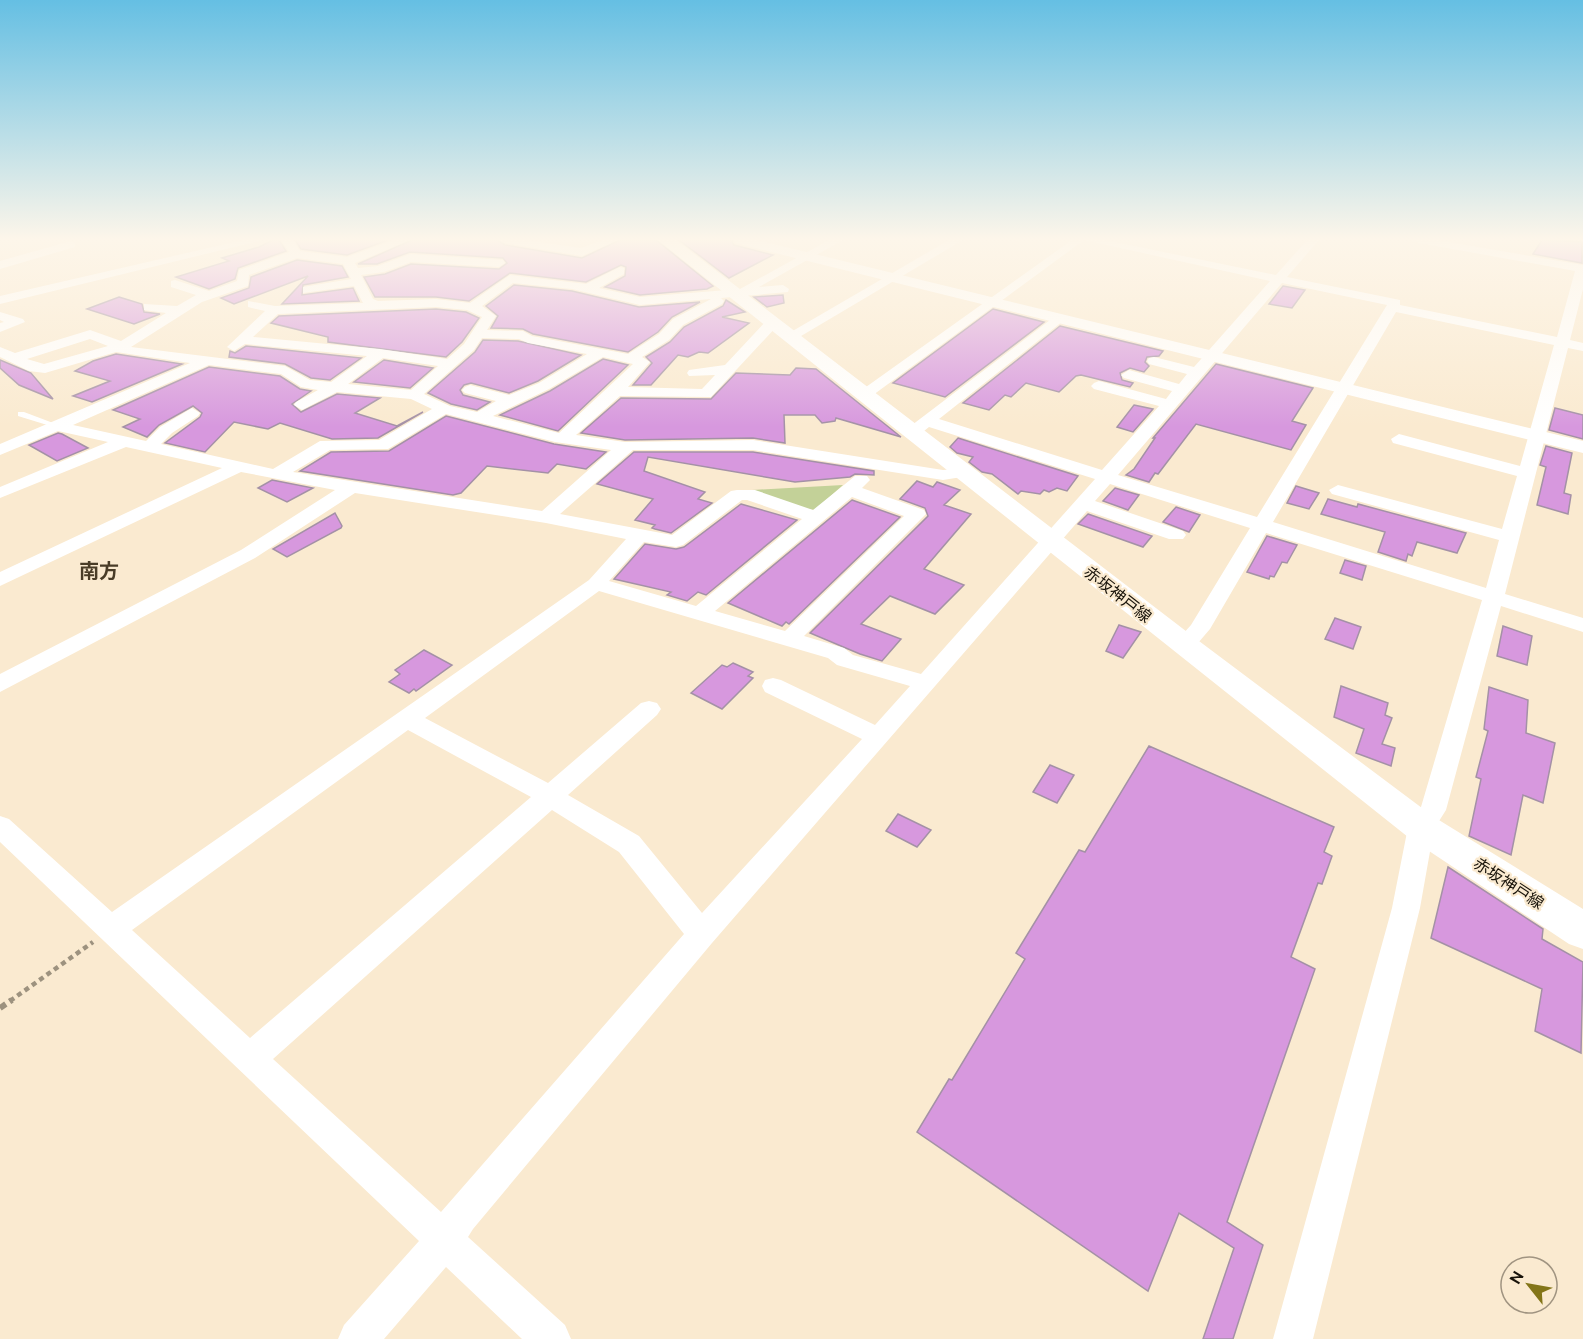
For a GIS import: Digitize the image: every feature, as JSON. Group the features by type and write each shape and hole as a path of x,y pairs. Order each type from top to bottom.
{"main road":[{"name":"赤坂神戸線","path":"741,302 782,329 864,395 920,427 962,472 1421,827 1583,931"}],"street":[{"path":"7,355 34,368 45,369 122,346 192,302"},
{"path":"371,302 376,305"},
{"path":"474,306 479,302"},
{"path":"630,359 664,337 678,322 714,302"},
{"path":"695,412 706,394 728,369 782,329 840,302"},
{"path":"864,395 992,302"},
{"path":"995,302 1583,447"},
{"path":"358,1339 445,1240 460,1216 702,934 1051,541 1257,302"},
{"path":"1184,645 1199,629 1394,308 1395,303 1392,302"},
{"path":"1293,1339 1406,908 1421,827 1433,810 1572,302"},
{"path":"253,303 274,310 360,308 376,305 474,306 485,310 489,316 469,346 414,395"},
{"path":"148,307 182,310"},
{"path":"1394,308 1560,345 1583,347"},
{"path":"0,450 210,361 243,340 274,310"},
{"path":"0,316 20,324 0,328"},
{"path":"920,427 1058,318"},
{"path":"7,355 90,334 122,346"},
{"path":"477,334 523,334 528,339 643,362 616,391 563,438"},
{"path":"243,340 380,352 451,364"},
{"path":"122,346 121,350 285,370 306,384 414,395 444,409 563,438 625,447 753,445 943,475 962,472"},
{"path":"302,405 334,387 380,352"},
{"path":"479,418 510,400 544,386 601,352"},
{"path":"1155,361 1196,372"},
{"path":"694,373 728,369"},
{"path":"1129,375 1181,389"},
{"path":"1099,386 1168,404"},
{"path":"470,390 510,400"},
{"path":"616,391 706,394"},
{"path":"276,475 327,445 382,445 444,409"},
{"path":"150,446 166,430 192,412"},
{"path":"385,422 409,429"},
{"path":"57,426 276,475 546,517 639,536 676,541 737,495 749,494 814,517"},
{"path":"920,427 1106,475 1583,625"},
{"path":"1399,439 1526,472"},
{"path":"0,493 123,442"},
{"path":"546,517 625,447"},
{"path":"0,580 241,466"},
{"path":"699,614 814,517 879,466"},
{"path":"0,684 248,554 351,487"},
{"path":"789,639 917,514 850,490"},
{"path":"1338,490 1508,537"},
{"path":"1082,503 1176,535"},
{"path":"111,929 596,584 639,536"},
{"path":"596,584 836,653 845,660 925,683"},
{"path":"773,686 877,736"},
{"path":"249,1060 548,795 649,709"},
{"path":"405,718 548,795 629,844 702,934"},
{"path":"0,826 551,1339"}],"lane":[{"path":"21,414 57,426"}],"path":[{"path":"0,1008 111,929"}],"green space":[{"path":"843,485 815,510 805,509 752,490"}],"building":[{"path":"104,302 137,302 142,304 144,312 160,314 134,324 87,309"},
{"path":"283,302 321,302 282,304"},
{"path":"491,302 620,302 639,307 699,302 672,317 658,332 628,352 533,334 523,329 491,328 498,316 486,306"},
{"path":"725,302 730,302 745,312 722,317 749,323 708,353 699,352 688,357 678,355 651,385 633,385 652,363 646,357 670,342 684,327 723,306"},
{"path":"761,302 784,302 784,303 767,307"},
{"path":"1270,302 1296,302 1292,308 1269,304"},
{"path":"436,309 466,312 479,318 462,342 446,357 328,342 328,337 271,323 279,316"},
{"path":"993,309 1044,322 945,397 893,383"},
{"path":"1060,326 1163,351 1159,356 1147,357 1145,362 1149,366 1144,372 1130,368 1120,373 1122,380 1133,383 1130,387 1081,375 1076,376 1059,392 1026,383 1011,397 1005,395 989,410 963,403"},
{"path":"483,340 518,341 581,355 538,381 509,393 471,383 464,385 460,390 463,395 490,402 477,410 451,404 428,393 475,352"},
{"path":"246,346 361,358 330,380 311,378 285,364 229,357 230,351 235,353"},
{"path":"116,354 182,364 92,402 73,396 110,381 75,371 93,361"},
{"path":"603,359 628,365 558,431 500,415 550,391"},
{"path":"0,360 31,373 53,399 19,385 0,368"},
{"path":"384,360 433,368 410,388 354,382"},
{"path":"1216,364 1313,388 1292,421 1306,425 1291,450 1196,424 1158,474 1155,473 1149,482 1126,475 1134,469 1155,438 1153,438"},
{"path":"209,367 280,376 300,389 311,391 292,404 301,412 337,394 380,398 355,413 397,426 423,412 378,438 332,439 280,423 268,429 234,422 205,452 165,443 200,417 202,413 193,406 159,425 147,437 123,427 140,419 113,410"},
{"path":"796,368 816,369 901,437 836,418 835,421 822,423 815,415 784,415 785,443 753,438 625,440 581,433 621,398 711,399 736,373 790,375"},
{"path":"1134,405 1153,409 1133,432 1117,427"},
{"path":"1555,408 1583,415 1583,439 1549,430"},
{"path":"446,416 554,444 606,452 586,469 557,464 548,473 487,466 461,493 453,495 300,471 331,452 389,451"},
{"path":"58,433 88,448 57,461 29,445"},
{"path":"958,438 1078,476 1067,491 1057,488 1049,492 1044,490 1040,494 1021,491 1018,494 992,474 982,472 969,462 973,457 957,453 950,447"},
{"path":"1546,446 1572,453 1564,493 1571,495 1568,514 1537,505 1546,467 1540,465"},
{"path":"634,452 753,452 874,471 874,475 855,474 850,477 795,482 648,457 644,471 705,492 698,499 712,503 671,533 652,528 655,525 635,520 653,499 597,484"},
{"path":"272,480 313,488 287,502 258,488"},
{"path":"917,481 933,487 937,482 960,490 944,505 971,514 924,569 964,585 935,614 890,596 861,624 901,639 882,661 810,633 928,516 925,508 900,499"},
{"path":"1296,486 1319,493 1309,509 1287,503"},
{"path":"1115,488 1139,495 1128,510 1103,501"},
{"path":"1328,499 1357,507 1358,504 1466,533 1457,553 1417,542 1412,556 1408,554 1406,561 1378,552 1385,532 1321,514"},
{"path":"852,500 900,517 789,624 786,622 782,626 728,603"},
{"path":"741,504 797,520 706,595 698,592 687,601 667,595 671,592 614,579 645,544 676,549 684,547"},
{"path":"1176,507 1200,515 1189,532 1163,522"},
{"path":"335,513 341,528 287,557 273,549"},
{"path":"1088,514 1152,536 1143,547 1078,524"},
{"path":"1267,536 1297,545 1287,563 1282,562 1274,577 1270,576 1269,579 1247,572"},
{"path":"1345,560 1366,566 1362,580 1340,573"},
{"path":"1335,618 1361,627 1353,649 1325,639"},
{"path":"1119,625 1141,632 1123,658 1106,651"},
{"path":"1503,626 1532,636 1527,665 1497,656"},
{"path":"424,650 452,665 416,691 414,689 409,693 389,682 400,674 395,670"},
{"path":"733,663 753,672 748,676 753,678 722,709 691,693 722,665 727,667"},
{"path":"1341,686 1388,703 1385,715 1392,718 1382,744 1395,748 1391,766 1356,753 1364,729 1334,717"},
{"path":"1489,687 1528,700 1526,733 1555,743 1543,803 1523,795 1511,855 1469,836 1481,779 1476,777 1488,731 1484,729"},
{"path":"1149,746 1334,827 1324,852 1332,856 1322,884 1318,883 1291,957 1315,969 1227,1222 1263,1245 1233,1339 1203,1339 1234,1248 1179,1213 1148,1291 917,1132 949,1079 952,1080 1025,959 1016,953 1079,850 1085,852"},
{"path":"1050,765 1074,775 1057,803 1033,792"},
{"path":"898,814 931,830 917,847 886,831"},
{"path":"1448,867 1543,929 1542,939 1583,962 1581,1053 1535,1031 1542,989 1431,938"}],"district":[{"name":"南方","path":"99,571"}]}
